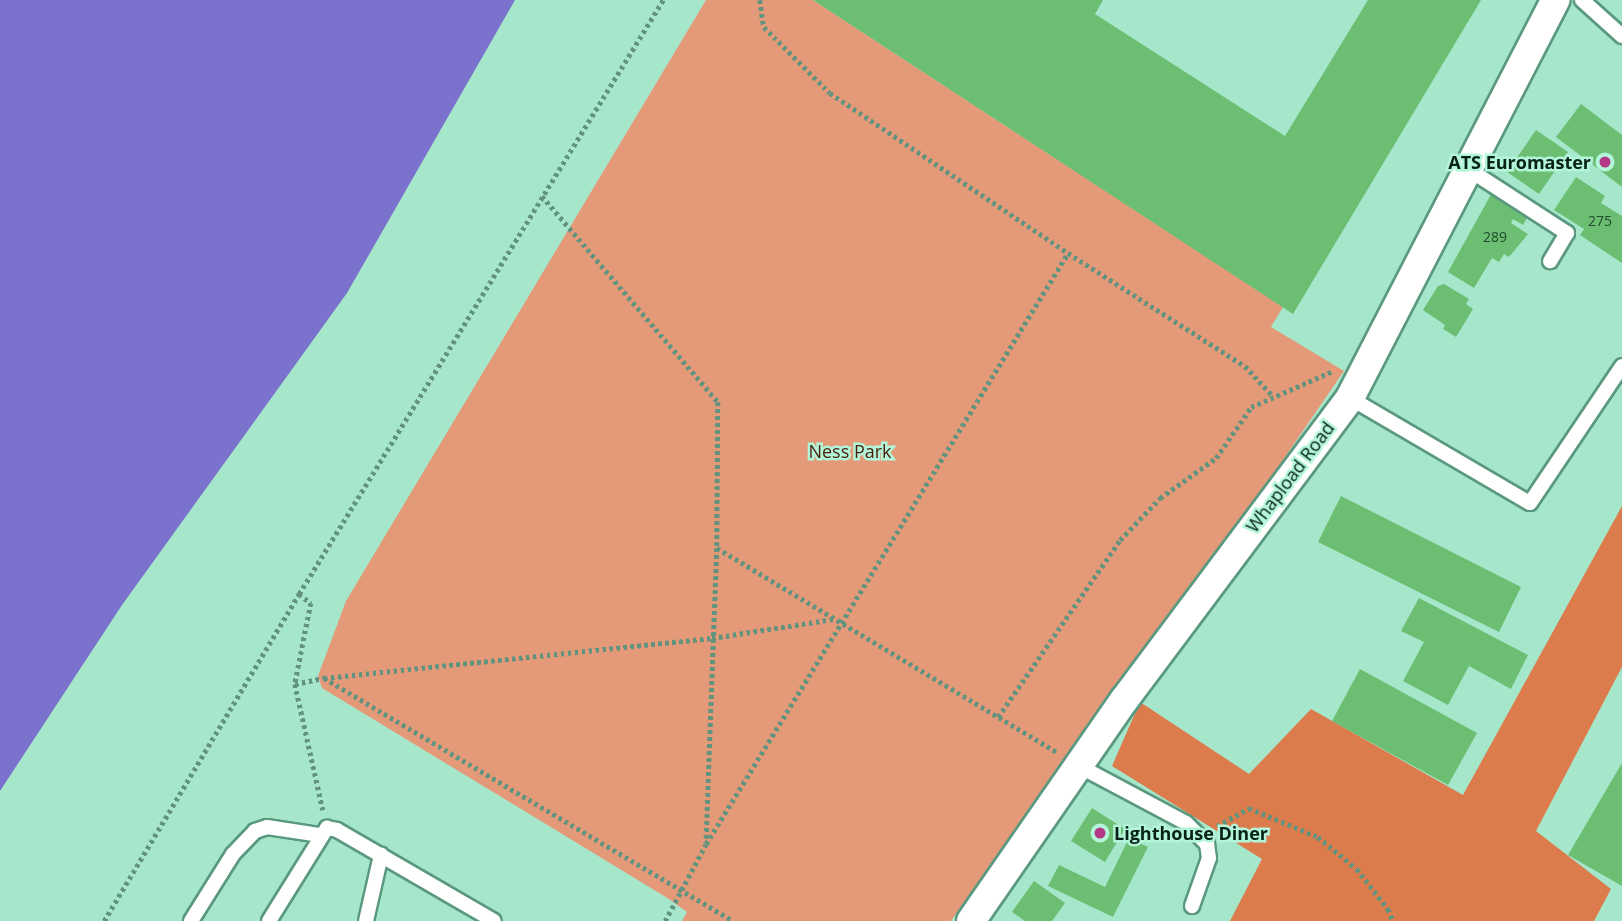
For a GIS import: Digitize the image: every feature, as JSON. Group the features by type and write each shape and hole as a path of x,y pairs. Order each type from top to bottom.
{"street":[{"name":"Whapload Road","path":"971,921 1079,766 1356,387 1555,0"}],"lane":[{"path":"1582,0 1622,36"},
{"path":"1468,169 1567,233 1550,261"},
{"path":"1356,387 1530,503 1622,366"},
{"path":"1079,766 1186,823 1207,844 1209,858 1192,906"},
{"path":"191,921 233,854 255,831 267,827 324,832 337,830 494,921"},
{"path":"269,921 324,832"},
{"path":"366,921 381,855"}],"path":[{"path":"104,921 299,594 663,0"},
{"path":"760,0 764,27 830,93 1068,253 1245,366 1272,396"},
{"path":"542,196 628,300 718,402 717,548 706,844"},
{"path":"664,921 706,844 843,624 1031,309 1068,253"},
{"path":"998,717 1120,540 1160,498 1216,458 1251,407 1332,371 1356,387"},
{"path":"717,548 1079,766"},
{"path":"299,594 311,603 295,684 324,832"},
{"path":"295,684 324,678 712,638 834,619"},
{"path":"324,678 733,921"},
{"path":"1186,823 1210,829 1249,808 1318,837 1357,869 1388,909 1392,921"}],"green space":[{"name":"Ness Park","path":"706,0 813,0 1283,307 1271,327 1344,371 1244,517 1060,766 951,921 682,921 687,912 669,899 322,688 318,676 346,601"}],"shaded area":[{"path":"0,0 515,0 347,293 122,605 0,791"},
{"path":"1622,506 1622,667 1536,831 1611,889 1594,921 1230,921 1262,859 1112,766 1140,702 1249,774 1311,709 1463,795"}],"building":[{"path":"813,0 1103,0 1095,14 1285,136 1368,0 1481,0 1293,314"},
{"name":"ATS Euromaster","path":"1581,104 1622,135 1622,187 1556,137"},
{"path":"1536,130 1568,152 1539,194 1507,172"},
{"path":"1576,177 1605,196 1601,203 1622,216 1622,263 1580,235 1584,229 1554,210"},
{"path":"1494,189 1528,216 1523,225 1513,219 1511,223 1528,234 1509,257 1504,254 1499,262 1492,258 1474,288 1448,272"},
{"path":"1444,284 1469,299 1466,304 1473,309 1456,337 1443,329 1445,325 1423,310 1438,286"},
{"path":"1341,496 1521,587 1499,632 1318,542"},
{"path":"1419,598 1528,655 1511,689 1469,666 1448,705 1403,681 1424,642 1401,631"},
{"path":"1360,669 1477,733 1448,785 1332,721"},
{"path":"1622,763 1622,886 1568,855"},
{"name":"Lighthouse Diner","path":"1092,808 1125,829 1105,862 1071,841"},
{"path":"1129,838 1148,847 1113,917 1048,886 1059,865 1105,887"},
{"path":"1034,881 1065,903 1052,921 1025,921 1012,912"}],"place":[{"name":"ATS Euromaster","path":"1605,162"},
{"name":"Lighthouse Diner","path":"1100,833"}]}
